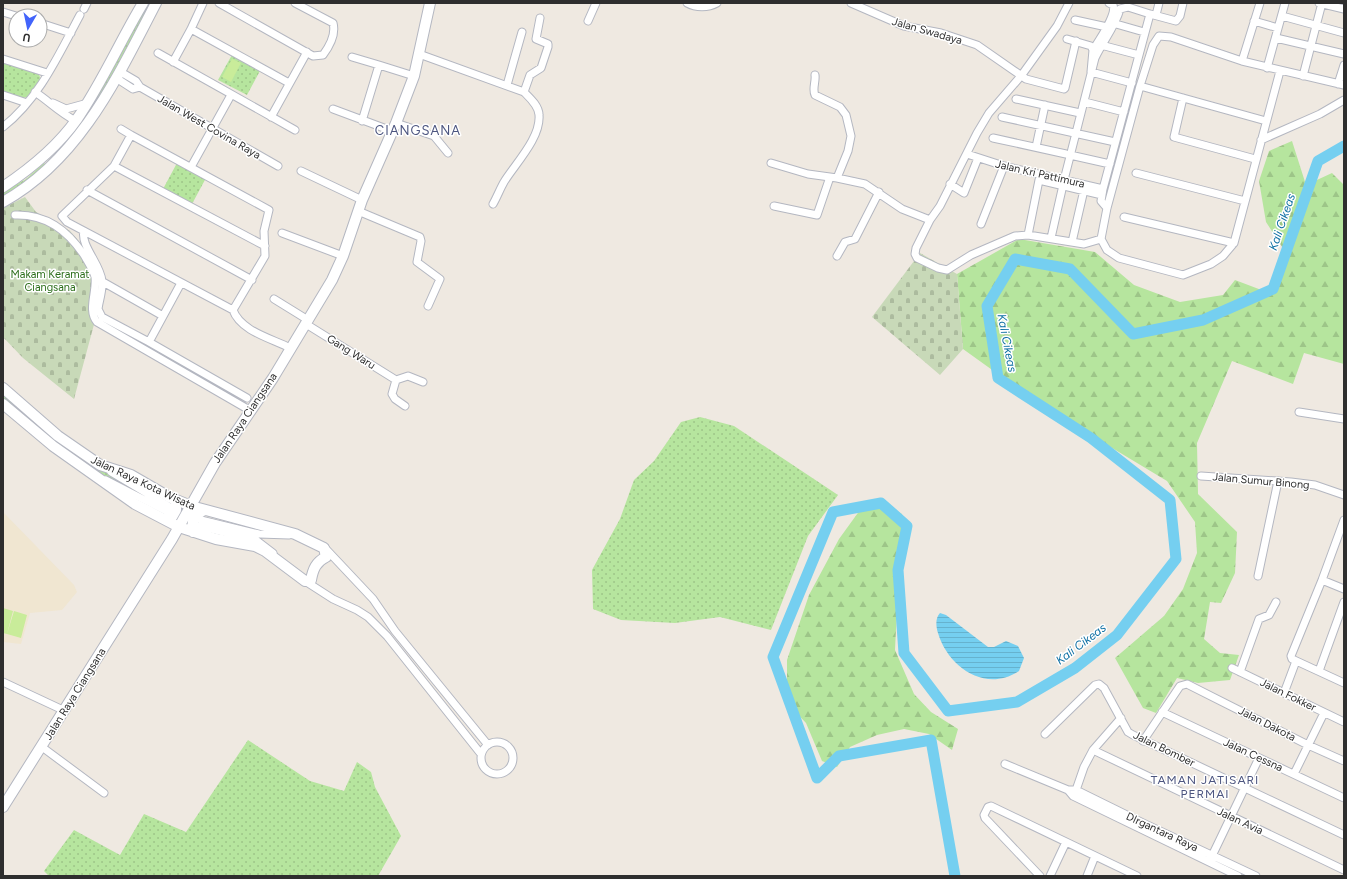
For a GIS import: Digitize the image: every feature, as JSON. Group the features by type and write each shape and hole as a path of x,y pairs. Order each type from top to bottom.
{"street":[{"path":"3,186 44,156 76,121 88,103 143,3"},
{"path":"3,202 33,183 65,154 88,126 156,3"},
{"path":"173,62 191,30 203,3"},
{"path":"219,3 313,56 323,55 330,43 334,27 333,23 295,3"},
{"name":"Jalan Raya Ciangsana","path":"3,807 179,527 215,463 251,411 332,280 343,256 362,200 394,127 414,76 430,3"},
{"path":"588,21 596,3"},
{"path":"687,3 695,7 713,5 717,3"},
{"name":"Jalan Swadaya","path":"852,3 904,26 941,33 977,45 1008,65 1021,76"},
{"path":"1069,3 1057,26 1021,76 989,113 950,184 940,206 930,220 916,248 916,256 943,270 953,268 971,255 1015,236 1028,235 1084,244 1101,239"},
{"path":"1091,72 1093,50 1107,27 1114,8 1113,5 1109,3"},
{"path":"1107,208 1101,201 1115,142 1132,83 1144,32 1159,3"},
{"path":"1051,238 1064,182 1068,154 1080,113 1085,102 1095,58 1101,45 1116,24 1120,9 1135,6 1153,15 1173,21 1178,20 1183,3"},
{"path":"1242,61 1260,3"},
{"path":"1267,68 1285,3"},
{"path":"1303,76 1317,25 1321,3 1344,9"},
{"path":"3,127 27,103 35,92 48,73 84,9"},
{"path":"1282,16 1344,33"},
{"path":"524,92 530,75 541,68 548,47 548,44 536,39 540,18"},
{"path":"1075,20 1107,27"},
{"path":"1254,21 1278,28"},
{"path":"1116,24 1144,32"},
{"path":"48,26 71,33"},
{"path":"191,30 289,83"},
{"path":"507,85 522,32"},
{"path":"1280,71 1255,159 1234,243 1223,256 1211,264 1183,275 1119,258 1107,250 1101,239 1107,208 1140,86 1153,45 1159,36 1171,37 1267,68 1341,85 1344,65"},
{"path":"1276,38 1344,54"},
{"path":"1067,39 1089,44 1093,50"},
{"path":"1021,76 1026,79 1065,88 1076,41"},
{"path":"1101,45 1139,55"},
{"path":"271,117 307,52"},
{"path":"158,53 295,130"},
{"path":"419,54 524,92 532,100 539,114 536,131 528,148 505,182 493,204"},
{"path":"352,57 379,64 414,76"},
{"path":"3,59 48,73"},
{"path":"362,121 379,64"},
{"path":"1091,72 1132,83"},
{"name":"Jalan West Covina Raya","path":"117,74 136,81 140,88 211,130 278,166"},
{"path":"774,206 818,214 848,151 852,136 846,115 840,107 815,95 815,75"},
{"path":"1140,86 1266,121"},
{"path":"35,92 51,102 66,108 88,103"},
{"path":"3,95 27,103"},
{"path":"191,167 231,95"},
{"path":"1183,98 1173,134 1174,137 1255,159"},
{"path":"1016,99 1080,113"},
{"path":"1261,140 1320,114 1344,100"},
{"path":"51,102 61,113 76,121"},
{"path":"1085,102 1124,112"},
{"path":"1036,147 1045,105"},
{"path":"333,109 362,121 434,136 448,153"},
{"path":"1002,117 1115,142"},
{"path":"121,129 270,210 264,231 265,256 233,310"},
{"path":"131,135 114,166 87,190 62,216 67,222 233,310 242,323 286,346"},
{"path":"993,138 1110,164"},
{"name":"Jalan Kri Pattimura","path":"967,154 1004,166 1103,192"},
{"path":"44,156 52,166"},
{"path":"950,184 964,193 978,158"},
{"path":"771,163 808,174 865,184 902,208 930,220"},
{"path":"114,166 265,246"},
{"path":"981,224 1004,166"},
{"path":"301,172 362,200"},
{"path":"1136,173 1245,202"},
{"path":"1028,235 1039,180 1064,182 1084,190 1103,192"},
{"path":"87,190 252,280"},
{"path":"1072,242 1084,190"},
{"path":"837,256 845,242 855,240 879,192"},
{"path":"358,211 420,237 421,241 417,262 440,279 428,306"},
{"path":"15,216 40,217 52,223 71,237 93,271 95,283 92,310 93,317 98,322 251,411"},
{"path":"1124,217 1234,243"},
{"path":"84,231 84,241 95,261 102,282 98,309 99,314 247,398"},
{"path":"282,233 343,256"},
{"path":"102,282 163,316"},
{"path":"149,342 181,283"},
{"name":"Gang Waru","path":"274,299 396,380"},
{"path":"405,406 395,399 392,394 396,380 408,376 422,382"},
{"name":"Jalan Raya Kota Wisata","path":"3,388 58,436 100,465 132,475 170,510 179,527 199,522 295,534 328,555"},
{"name":"Jalan Raya Kota Wisata","path":"3,404 52,446 135,504 170,510 191,506 199,522 216,539 255,546 265,551 293,572 308,581"},
{"path":"1299,412 1344,419"},
{"name":"Jalan Sumur Binong","path":"1201,476 1315,485 1344,495"},
{"path":"1258,576 1278,481"},
{"path":"1344,520 1322,580 1291,656 1294,660 1344,683"},
{"path":"481,754 387,636 368,617 316,590 308,581 319,561 328,555 373,599 395,631 488,745"},
{"path":"1322,580 1344,589"},
{"path":"1240,672 1259,619 1269,614 1276,602"},
{"path":"1319,671 1344,602"},
{"path":"1284,693 1294,660"},
{"name":"Jalan Fokker","path":"1232,668 1344,722"},
{"path":"3,682 64,711"},
{"name":"Jalan Bomber","path":"1045,734 1095,685 1098,684 1102,686 1128,732 1143,741 1344,835"},
{"name":"Jalan Dakota","path":"1162,712 1181,684 1191,685 1308,745 1344,761"},
{"path":"1143,741 1162,712"},
{"name":"Jalan Cessna","path":"1162,712 1344,798"},
{"path":"1294,774 1324,713"},
{"path":"1075,793 1092,750 1121,718"},
{"path":"500,742 510,748 513,760 512,766 503,773 496,774 489,772 484,768 481,761 481,754 488,745 500,742"},
{"path":"42,747 104,793"},
{"name":"Jalan Avia","path":"1092,750 1344,870"},
{"path":"1211,858 1243,788 1259,758"},
{"name":"DIrgantara Raya","path":"1005,764 1075,793 1211,858 1256,876"},
{"path":"1040,876 985,818 984,815 988,807 991,806 1137,876"},
{"path":"1050,876 1066,842"},
{"path":"1086,876 1095,856"},
{"name":"DIrgantara Raya","path":"1211,858 1238,876"}],"shaded area":[{"path":"3,512 74,585 77,592 62,610 30,613 21,644 3,642"}],"green space":[{"path":"146,3 151,3 84,122 59,152 57,152"},
{"path":"233,53 261,69 247,95 218,80"},
{"path":"232,59 241,63 231,82 222,77"},
{"path":"3,62 38,73 41,79 27,97 23,98 3,92"},
{"path":"1292,141 1306,185 1332,173 1344,185 1344,364 1304,353 1293,384 1232,361 1197,443 1198,494 1237,532 1235,573 1221,603 1210,602 1204,639 1220,653 1239,655 1230,680 1198,683 1177,678 1156,713 1143,708 1115,658 1164,616 1183,589 1197,553 1195,522 1167,481 1044,407 963,349 957,274 1019,239 1095,252 1134,285 1180,302 1223,295 1235,280 1272,294 1288,256 1266,222 1259,181 1269,151"},
{"path":"44,163 45,168 3,197 3,192 26,179"},
{"path":"177,163 206,178 192,204 163,189"},
{"name":"Makam Keramat Ciangsana","path":"25,197 36,212 70,231 90,254 96,317 74,399 23,358 3,337 3,208"},
{"path":"920,253 957,274 963,349 940,375 872,317"},
{"path":"3,393 90,463 115,478 115,480 99,473 70,455 29,423 3,400"},
{"path":"700,417 734,426 838,495 808,536 771,630 720,617 675,623 621,620 593,609 592,570 620,519 634,480 654,461 681,422"},
{"path":"889,506 902,514 905,536 898,588 895,650 914,694 931,712 958,729 952,750 929,734 904,729 877,735 850,747 837,767 822,761 806,723 787,703 787,660 809,595 839,539 860,510"},
{"path":"3,608 13,611 7,634 3,633"},
{"path":"14,611 27,615 21,638 7,634"},
{"path":"248,740 310,781 344,791 357,762 371,772 375,787 401,836 378,876 49,876 44,871 74,830 120,855 144,814 186,832"}],"water":[{"path":"940,613 946,615 988,647 994,647 1006,641 1018,646 1024,658 1019,671 1006,677 993,679 981,678 959,666 943,645 938,633 936,625 938,615"}],"waterway":[{"name":"Kali Cikeas","path":"955,876 931,740 839,756 817,778 773,657 833,512 881,503 907,526 898,570 904,653 948,711 1017,702 1075,668 1117,635 1176,559 1170,500 1091,438 998,378 987,306 1015,259 1070,269 1133,334 1203,320 1273,289 1318,161 1344,146"}],"district":[{"name":"CIANGSANA","path":"418,130"},
{"name":"TAMAN JATISARI PERMAI","path":"1205,787"}]}
